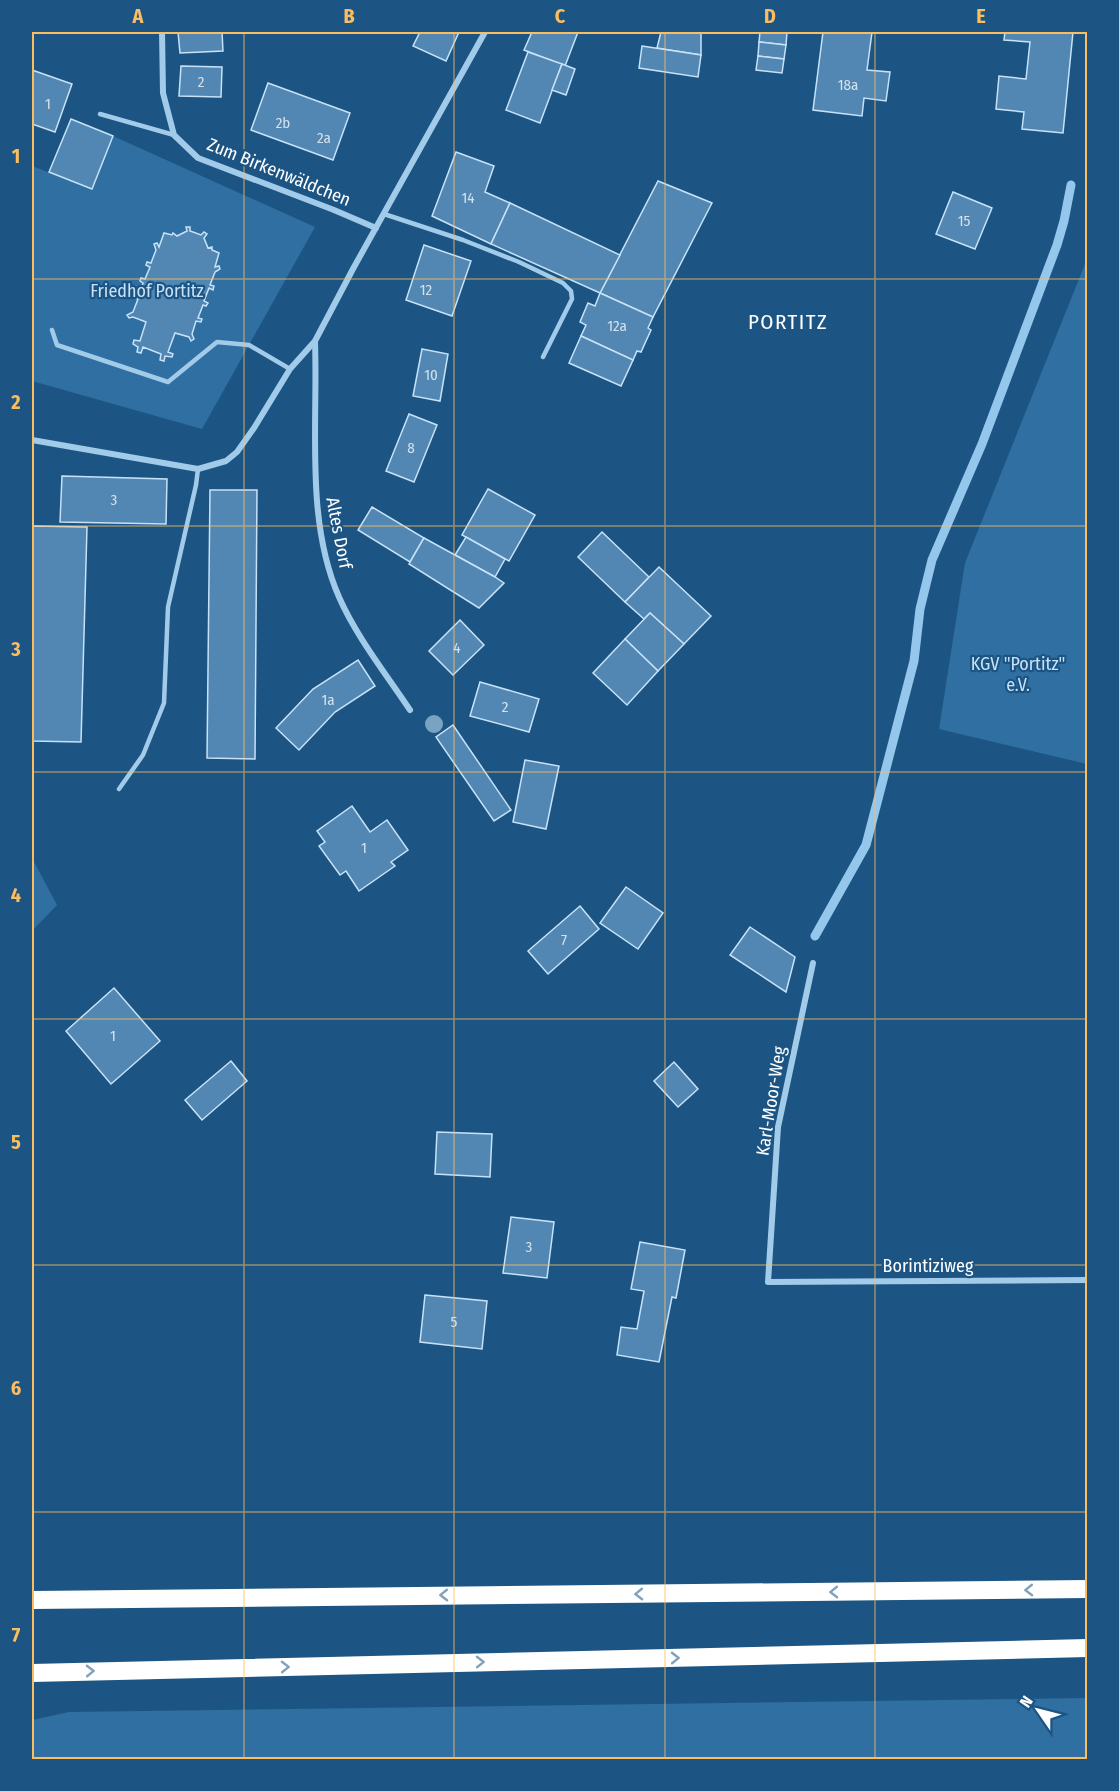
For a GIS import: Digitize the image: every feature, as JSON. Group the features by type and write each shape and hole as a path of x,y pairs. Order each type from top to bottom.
{"highway":[{"path":"32,1600 1088,1589"},
{"path":"32,1673 1088,1648"}],"street":[{"path":"162,32 163,93 174,135"},
{"name":"Altes Dorf","path":"32,440 198,468 226,461 237,452 290,369 315,341 485,32"},
{"name":"Zum Birkenwäldchen","path":"174,135 198,158 376,228"},
{"name":"Altes Dorf","path":"315,341 316,495 319,525 331,574 349,618 410,710"},
{"name":"Karl-Moor-Weg","path":"768,1282 778,1127 813,963"},
{"name":"Borintiziweg","path":"768,1282 1088,1280"}],"lane":[{"path":"100,114 174,135"},
{"path":"384,213 508,257 563,283 571,291 572,299 543,357"},
{"path":"52,330 57,345 168,382 217,342 249,345 290,369"},
{"path":"119,789 143,755 164,703 168,607 198,468"}],"green space":[{"name":"Friedhof Portitz","path":"113,136 315,227 202,429 32,381 32,166 92,189"},
{"name":"KGV \"Portitz\" e.V.","path":"1087,259 1087,764 939,729 965,563"},
{"path":"32,858 57,905 32,931"},
{"path":"1087,1698 1087,1759 32,1759 32,1720 69,1712"}],"building":[{"path":"178,32 222,32 223,51 180,53"},
{"path":"420,32 459,32 446,61 413,46"},
{"path":"532,32 578,32 565,66 524,50"},
{"path":"661,32 701,32 701,55 657,48"},
{"path":"760,32 787,32 786,45 759,42"},
{"path":"823,32 872,32 867,70 890,72 886,101 864,98 862,116 813,110"},
{"path":"1005,32 1073,32 1063,133 1022,129 1024,112 996,109 999,76 1026,79 1030,42 1004,40"},
{"path":"759,42 786,45 784,59 758,56"},
{"path":"642,46 701,55 698,77 639,68"},
{"path":"528,52 562,64 540,123 506,110"},
{"path":"758,56 784,59 782,73 756,70"},
{"path":"562,64 575,69 566,95 552,90"},
{"path":"181,66 222,67 221,97 179,96"},
{"path":"32,70 72,84 55,132 32,124"},
{"path":"268,83 350,113 333,160 251,130"},
{"path":"71,119 113,136 92,189 49,172"},
{"path":"456,152 494,166 485,192 510,203 491,244 432,216"},
{"path":"658,181 712,203 653,317 600,293"},
{"path":"953,192 992,208 975,249 936,234"},
{"path":"510,203 620,255 600,293 491,244"},
{"path":"186,227 190,227 190,231 201,235 204,232 207,234 204,238 208,248 212,247 212,250 219,253 215,267 219,266 220,269 215,272 210,285 214,286 213,290 209,288 204,301 208,303 206,306 203,305 198,318 202,319 201,322 196,321 192,334 194,339 191,341 189,337 175,333 168,352 173,354 172,357 165,356 164,361 160,360 161,354 143,347 141,353 137,352 138,347 133,344 134,340 140,341 146,322 133,317 129,318 127,315 133,312 138,299 134,298 135,294 139,296 143,283 140,281 141,278 145,279 150,267 146,265 147,262 151,263 156,250 154,244 157,243 159,247 164,233 172,235 173,233 177,236 187,231"},
{"path":"424,245 471,261 452,316 406,300"},
{"path":"600,293 653,317 648,328 651,330 641,352 637,351 633,360 581,336 586,325 580,322 588,303 595,306"},
{"path":"581,336 633,360 621,386 569,363"},
{"path":"422,349 448,354 440,401 413,396"},
{"path":"409,414 437,425 414,482 386,471"},
{"path":"62,476 167,479 166,524 60,522"},
{"path":"488,489 535,515 509,561 462,535"},
{"path":"210,490 257,490 255,759 207,758"},
{"path":"372,507 424,538 410,562 358,530"},
{"path":"33,526 87,527 81,742 32,741"},
{"path":"602,532 649,577 625,602 578,557"},
{"path":"466,537 505,559 495,577 455,555"},
{"path":"424,538 504,583 479,608 409,564"},
{"path":"659,567 711,616 684,644 650,613 644,619 625,602"},
{"path":"650,613 684,644 658,671 625,639"},
{"path":"460,620 484,645 453,675 429,651"},
{"path":"625,639 658,671 627,705 593,673"},
{"path":"358,660 375,686 335,712 299,750 276,728 313,689"},
{"path":"480,682 539,699 529,732 470,716"},
{"path":"453,725 511,810 494,821 436,737"},
{"path":"525,760 559,766 546,829 513,822"},
{"path":"352,806 370,832 387,820 408,850 391,862 395,866 359,891 346,871 340,875 319,846 325,842 317,831"},
{"path":"626,887 663,913 638,949 600,923"},
{"path":"580,906 599,929 548,974 528,951"},
{"path":"750,927 795,957 786,992 730,955"},
{"path":"114,988 160,1041 111,1084 66,1031"},
{"path":"231,1061 247,1081 202,1120 185,1100"},
{"path":"674,1062 698,1089 678,1107 654,1081"},
{"path":"437,1132 492,1134 490,1177 435,1174"},
{"path":"511,1217 554,1222 547,1278 503,1273"},
{"path":"640,1242 685,1250 676,1298 672,1297 659,1362 617,1355 621,1327 637,1329 644,1291 631,1289"},
{"path":"425,1295 487,1301 482,1349 420,1342"}],"waterway":[{"path":"815,936 866,845 914,661 920,609 932,560 982,444 1057,245 1071,185"}],"district":[{"name":"PORTITZ","path":"788,322"}]}
